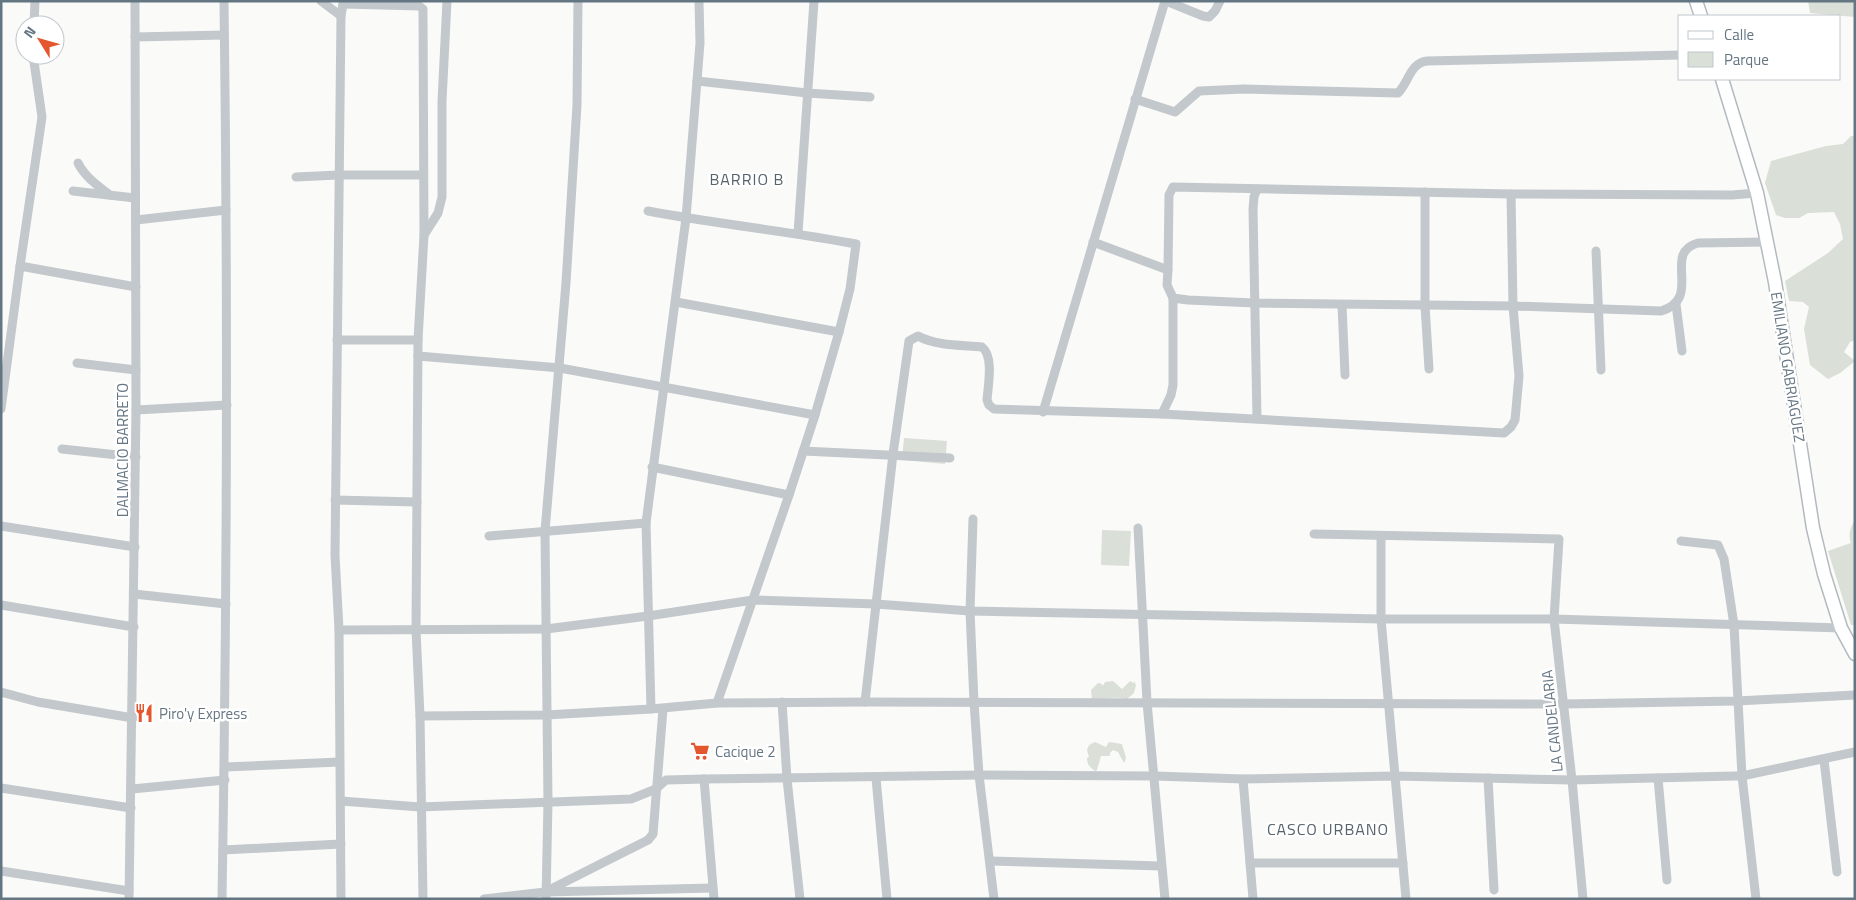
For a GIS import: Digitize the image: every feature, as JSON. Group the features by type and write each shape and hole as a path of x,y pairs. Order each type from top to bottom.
{"main road":[{"path":"1696,1 1701,15"},
{"name":"EMILIANO GABRIAGUEZ","path":"1722,80 1757,193 1775,282 1814,528 1824,574 1842,628 1855,654"}],"street":[{"path":"34,15 35,1"},
{"name":"DALMACIO BARRETO","path":"129,895 136,457 135,1"},
{"path":"222,899 225,780 227,405 224,1"},
{"path":"321,1 341,16"},
{"path":"424,235 438,213 442,197 442,101 447,1"},
{"path":"546,896 548,802 545,531 560,368 576,105 578,1"},
{"path":"651,709 646,523 686,218 700,42 699,1"},
{"path":"798,233 814,1"},
{"path":"1043,412 1165,1 1203,16 1209,16 1215,11 1220,1"},
{"path":"341,899 339,630 334,555 338,175 341,16 344,2 419,6 423,10 424,235 418,340 416,630 420,716 422,899"},
{"path":"135,37 224,35"},
{"path":"1135,99 1175,112 1200,91 1244,89 1398,93 1405,87 1415,66 1420,62 1427,61 1678,55"},
{"path":"1,409 42,117 34,65"},
{"path":"697,81 807,93 870,97"},
{"path":"78,164 95,184 110,195"},
{"path":"296,177 423,175"},
{"path":"1162,414 1172,395 1174,385 1173,298 1168,286 1168,195 1173,187 1511,194 1732,195 1757,193"},
{"path":"1257,188 1253,209 1257,419"},
{"path":"72,191 136,198"},
{"path":"1425,192 1425,306 1429,370"},
{"path":"865,702 907,344 918,336 924,340 982,347 986,350 989,357 987,400 994,409 1043,412 1162,414 1504,433 1511,427 1514,420 1518,376 1512,306 1511,194"},
{"path":"136,220 226,210"},
{"path":"648,211 798,233 856,244 850,289 815,415 717,703"},
{"path":"1093,242 1168,270"},
{"path":"1173,298 1254,304 1512,306 1661,311 1676,304 1680,297 1683,254 1689,246 1698,243 1767,242"},
{"path":"1596,251 1600,309 1601,370"},
{"path":"20,266 136,287"},
{"path":"676,302 839,332"},
{"path":"1676,304 1682,351"},
{"path":"1342,305 1345,375"},
{"path":"337,340 418,340"},
{"path":"418,356 560,368 815,415"},
{"path":"77,363 136,370"},
{"path":"136,410 227,405"},
{"path":"62,449 136,457"},
{"path":"803,451 950,458"},
{"path":"652,467 789,496"},
{"path":"335,500 417,502"},
{"path":"973,519 970,611 974,702 979,775 994,899"},
{"path":"489,536 646,523"},
{"path":"1,526 135,547"},
{"path":"1138,528 1147,702 1165,899"},
{"path":"1314,534 1380,536 1381,619 1406,899"},
{"name":"LA CANDELARIA","path":"1380,536 1559,539 1554,619 1583,899"},
{"path":"1681,541 1718,545 1724,559 1734,625 1742,776 1756,899"},
{"path":"134,594 226,604"},
{"path":"339,630 546,629 753,600 876,604 970,611 1381,619 1554,619 1842,628"},
{"path":"1,606 134,627"},
{"path":"1,692 38,702 133,718"},
{"path":"420,716 546,715 663,709 717,703 782,702 1564,704 1737,701 1855,695"},
{"path":"782,702 787,779 800,899"},
{"path":"546,896 648,840 653,834 663,709"},
{"path":"341,801 420,807 631,800 656,789 666,780 704,779 876,778 979,775 1155,776 1243,779 1394,776 1572,780 1742,776 1855,752"},
{"path":"1824,760 1838,872"},
{"path":"225,767 339,762"},
{"path":"876,778 887,899"},
{"path":"1488,778 1494,890"},
{"path":"1658,778 1667,880"},
{"path":"704,779 714,899"},
{"path":"1243,779 1253,899"},
{"path":"132,789 225,780"},
{"path":"1,788 131,808"},
{"path":"223,850 341,844"},
{"path":"990,861 1162,866"},
{"path":"1250,863 1403,862"},
{"path":"1,871 129,895"},
{"path":"484,899 713,888"}],"green space":[{"path":"1808,1 1855,1 1855,17 1810,13"},
{"path":"1851,136 1855,136 1855,340 1850,342 1844,352 1855,361 1840,373 1828,379 1810,365 1804,329 1809,307 1803,302 1789,301 1785,281 1828,253 1843,239 1840,224 1834,212 1808,213 1799,218 1785,218 1776,215 1765,183 1771,161 1826,146 1843,144"},
{"path":"904,438 947,441 945,464 902,460"},
{"path":"1855,520 1855,625 1851,625 1828,551 1851,543 1850,532"},
{"path":"1102,530 1131,531 1129,566 1101,565"},
{"path":"1113,681 1122,689 1130,681 1134,683 1134,681 1136,685 1134,693 1127,699 1092,699 1091,690 1098,683 1103,686 1105,682"},
{"path":"1095,742 1106,747 1109,742 1122,744 1126,758 1124,763 1118,752 1113,750 1110,756 1101,756 1095,771 1088,762 1087,750 1089,745"}],"place":[{"name":"Piro'y Express","path":"144,713"},
{"name":"Cacique 2","path":"700,751"}],"district":[{"name":"BARRIO B","path":"747,179"},
{"name":"CASCO URBANO","path":"1328,829"}]}
